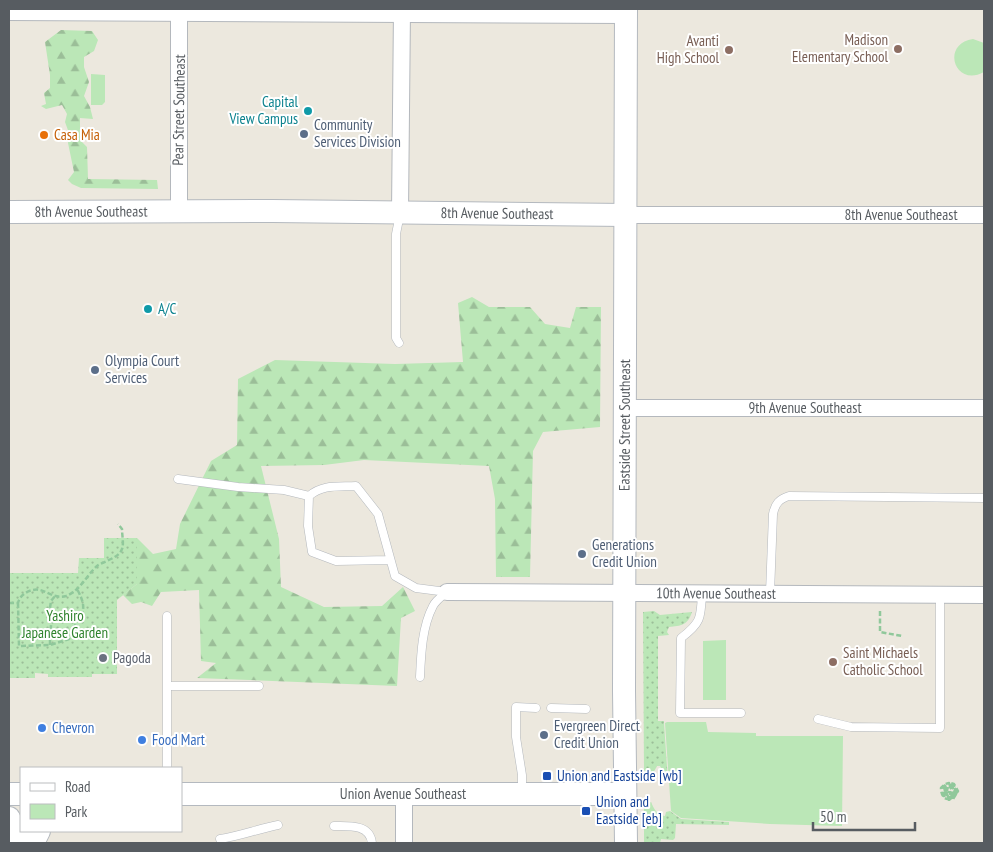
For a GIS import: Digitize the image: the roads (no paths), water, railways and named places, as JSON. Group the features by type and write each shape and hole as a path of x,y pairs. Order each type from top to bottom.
{"street":[{"name":"Pear Street Southeast","path":"179,10 179,212"},
{"path":"12,11 626,12"},
{"path":"400,212 402,11"},
{"name":"Eastside Street Southeast","path":"626,12 626,843"},
{"name":"8th Avenue Southeast","path":"9,212 984,215"},
{"name":"9th Avenue Southeast","path":"625,408 984,408"},
{"name":"10th Avenue Southeast","path":"447,592 984,595"},
{"name":"Union Avenue Southeast","path":"182,794 626,794"},
{"path":"404,794 404,843"},
{"path":"9,818 20,843"}],"lane":[{"path":"399,343 396,338 396,234 400,212"},
{"path":"178,479 238,487 284,490 309,496"},
{"path":"390,560 336,561 312,552 308,526 309,496 317,489 356,486 378,514 395,576 416,588 447,592"},
{"path":"770,593 773,514 778,502 783,498 789,496 984,498"},
{"path":"420,676 424,633 433,604 447,592"},
{"path":"702,593 699,621 695,627 681,638 680,713 741,713"},
{"path":"818,719 851,728 940,728 940,595"},
{"path":"167,616 167,767"},
{"path":"167,686 259,686"},
{"path":"522,794 522,775 516,737 516,707 536,708"},
{"path":"551,708 586,708"},
{"path":"220,839 240,836 262,828 278,825"},
{"path":"334,826 366,829 372,843"}],"place":[{"name":"Madison Elementary School","path":"898,49"},
{"name":"Avanti High School","path":"729,50"},
{"name":"Capital View Campus","path":"308,111"},
{"name":"Community Services Division","path":"304,134"},
{"name":"Casa Mia","path":"44,135"},
{"name":"A/C","path":"148,309"},
{"name":"Olympia Court Services","path":"95,370"},
{"name":"Generations Credit Union","path":"582,554"},
{"name":"Pagoda","path":"103,658"},
{"name":"Saint Michaels Catholic School","path":"833,662"},
{"name":"Chevron","path":"42,728"},
{"name":"Evergreen Direct Credit Union","path":"544,735"},
{"name":"Food Mart","path":"142,740"},
{"name":"Union and Eastside [wb]","path":"547,776"},
{"name":"Union and Eastside [eb]","path":"586,811"}],"park label":[{"name":"Yashiro Japanese Garden","path":"65,624"}]}
